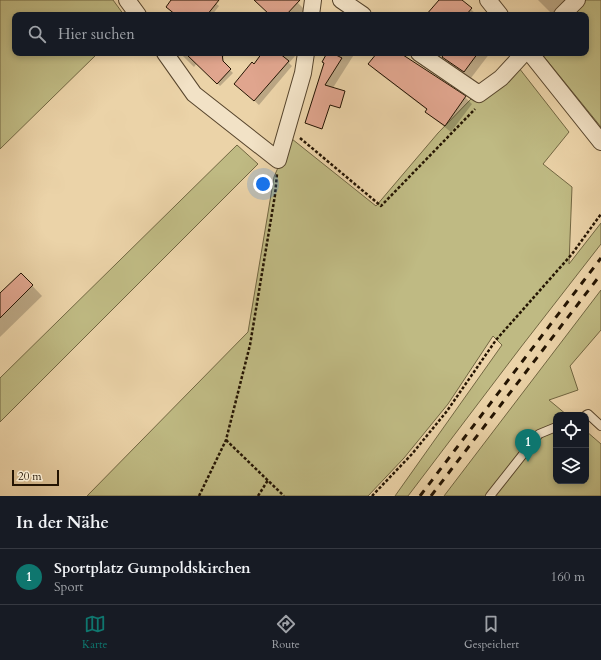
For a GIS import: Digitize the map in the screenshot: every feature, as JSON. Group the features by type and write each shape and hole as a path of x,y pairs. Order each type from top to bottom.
{"street":[{"path":"127,0 136,12"},
{"path":"311,12 313,0"},
{"path":"341,0 359,12"},
{"path":"488,0 498,12"},
{"path":"565,12 577,0"},
{"path":"167,56 194,94 278,160 303,73 306,56"},
{"path":"423,56 479,94 501,78 521,56"},
{"path":"532,56 601,142"}],"lane":[{"path":"589,415 601,426"},
{"path":"490,496 539,434 553,429"}],"path":[{"path":"287,128 382,206 477,107 479,94"},
{"path":"199,496 226,440 250,345 275,194 278,160"},
{"path":"372,496 412,454 448,411 496,340 572,254 601,214"},
{"path":"226,440 284,496"},
{"path":"258,496 268,480"}],"shaded area":[{"path":"0,0 113,0 122,12 12,12 12,56 95,56 0,149"},
{"path":"586,0 601,0 601,127 543,56 589,56 589,12 574,12"},
{"path":"519,68 569,132 543,164 572,187 569,264 601,223 601,244 408,496 395,496 502,345 493,336 448,404 404,458 368,496 87,496 248,332 274,177 292,139 376,206 438,133 471,99 487,98"},
{"path":"237,145 258,164 0,422 0,378"},
{"path":"601,290 601,330 570,366 578,390 549,400 563,412 553,412 553,484 589,484 589,434 601,444 601,496 444,496"}],"building":[{"path":"171,0 219,0 209,12 172,12 166,7"},
{"path":"254,0 300,0 289,12 267,12"},
{"path":"439,0 462,0 472,8 469,12 429,12"},
{"path":"188,56 222,56 223,61 231,69 217,84"},
{"path":"260,56 283,56 289,61 254,101 234,84 252,62 254,64"},
{"path":"325,56 338,56 342,58 325,85 345,91 340,108 330,105 322,129 305,123 324,63 322,62"},
{"path":"375,56 405,56 466,96 445,126 425,112 427,109 368,64"},
{"path":"443,56 476,56 464,72 442,57"},
{"path":"21,273 33,285 0,318 0,293"}],"railway":[{"path":"420,496 601,258"},
{"path":"431,496 601,274"}],"place":[{"name":"Sportplatz Gumpoldskirchen","path":"528,462"}]}
